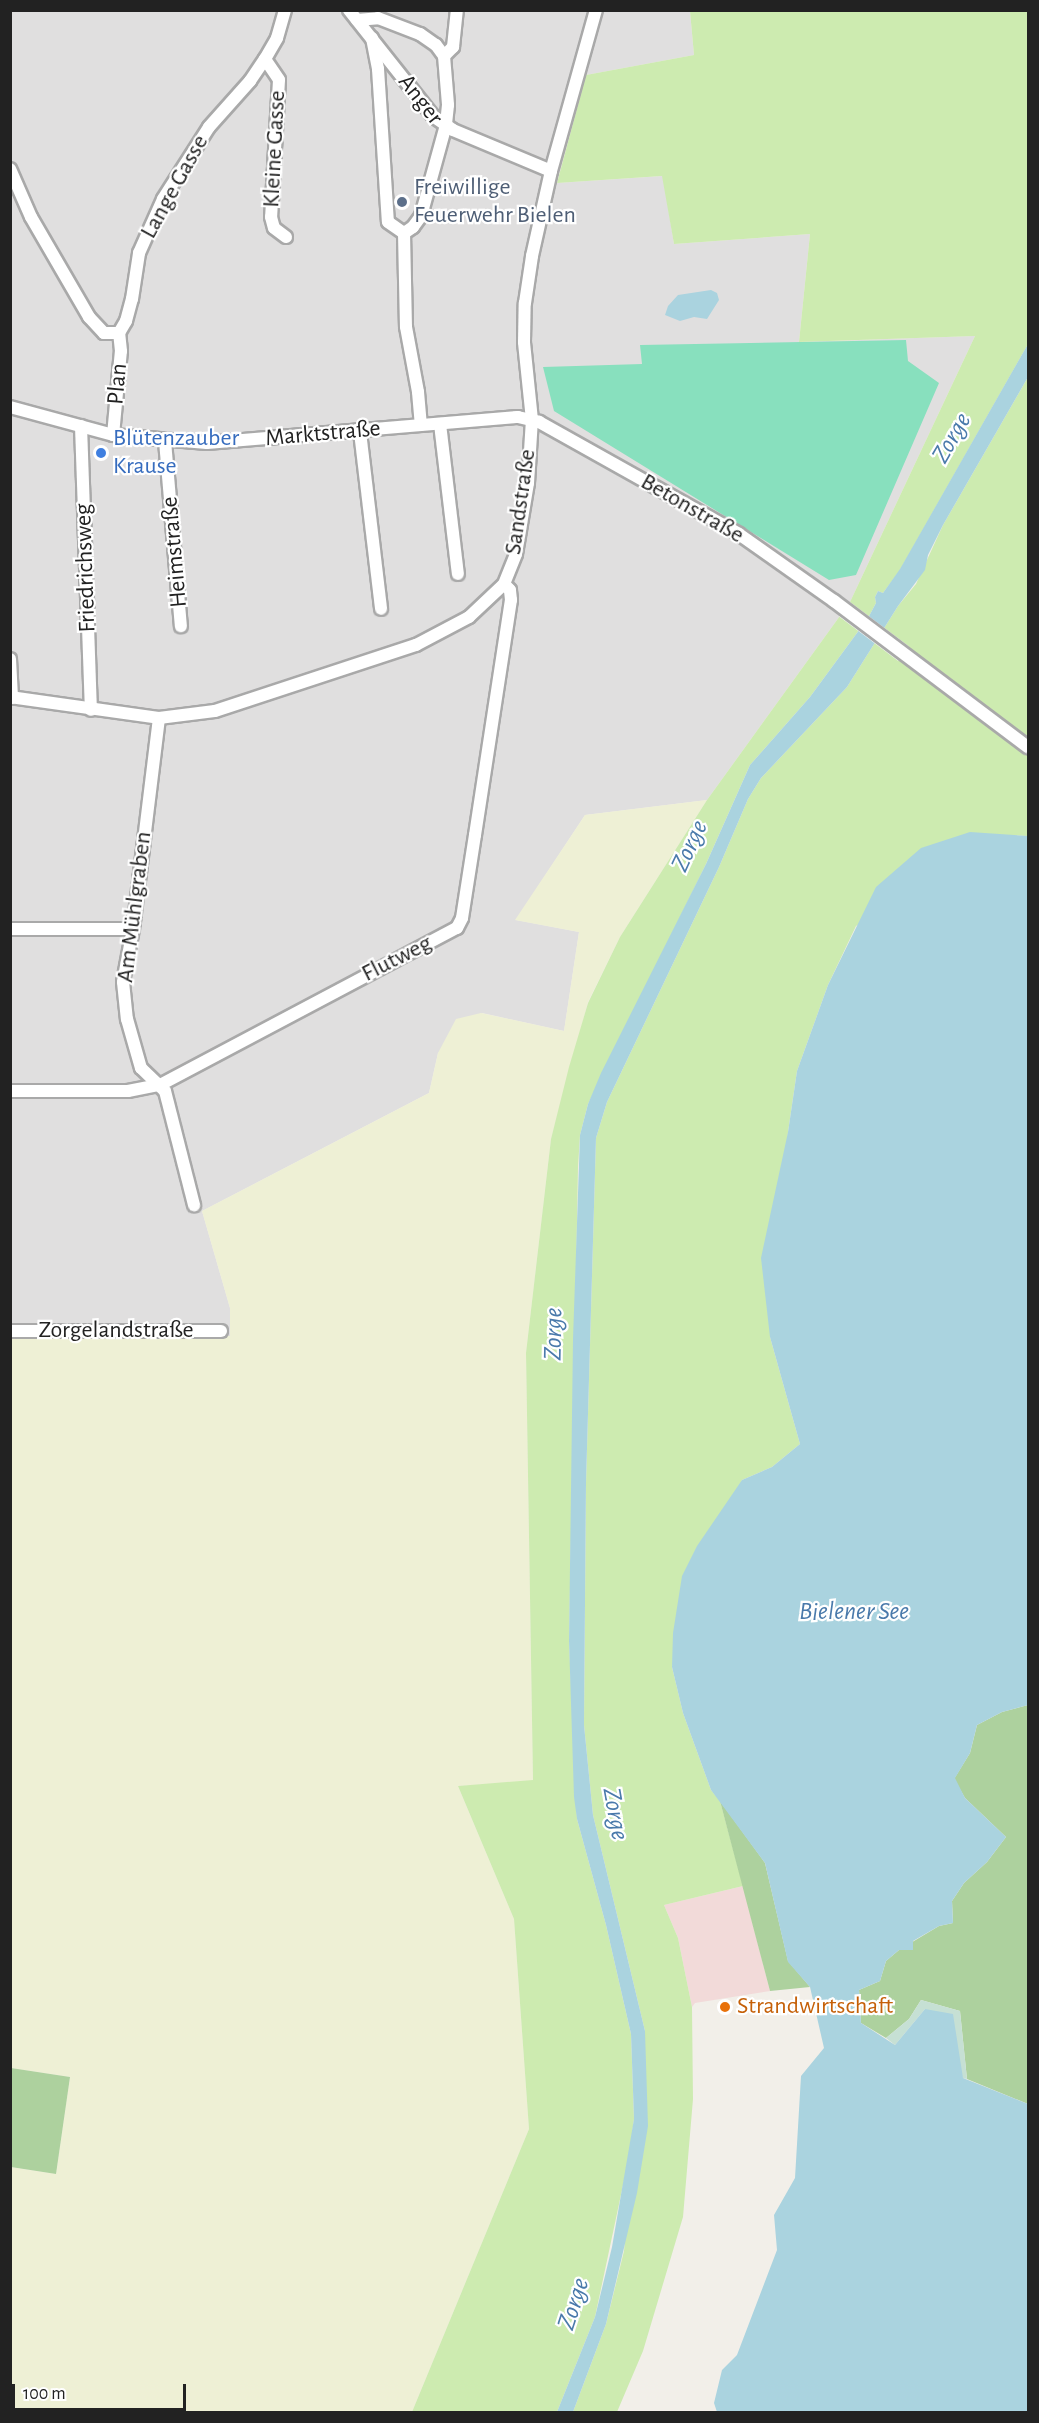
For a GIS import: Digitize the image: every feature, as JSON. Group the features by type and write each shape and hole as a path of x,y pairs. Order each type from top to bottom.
{"street":[{"name":"Lange Gasse","path":"119,333 126,321 132,299 139,253 163,199 209,127 250,81 265,59 277,38 285,10"},
{"path":"444,56 453,47 457,10"},
{"name":"Sandstraße","path":"11,698 159,718 215,711 416,645 469,617 504,584 516,554 523,514 532,420 524,342 525,303 532,256 551,171 596,10"},
{"path":"353,15 378,18 420,34 436,45 444,56 448,105 446,125 551,171"},
{"name":"Anger","path":"353,15 372,38 424,106 446,125 421,216 413,227 404,233 388,222 378,69 372,38"},
{"name":"Kleine Gasse","path":"265,59 279,80 271,217 274,228 286,237"},
{"path":"10,169 30,217 89,317 104,333 119,333"},
{"path":"404,233 406,327 418,392 421,425"},
{"name":"Plan","path":"113,435 121,351 119,333"},
{"name":"Marktstraße","path":"10,407 113,435 207,443 518,417 532,420"},
{"name":"Betonstraße","path":"532,420 739,534 846,610 1029,747"},
{"path":"440,424 458,574"},
{"name":"Friedrichsweg","path":"81,426 90,710"},
{"path":"360,432 381,609"},
{"name":"Heimstraße","path":"165,441 182,626"},
{"name":"Flutweg","path":"10,1090 128,1091 160,1085 457,928 462,918 511,600 510,590 504,584"},
{"path":"10,659 11,698"},
{"name":"Am Mühlgraben","path":"159,718 133,929 123,982 126,1019 141,1068 160,1085"},
{"path":"10,930 133,929"},
{"path":"160,1085 168,1101 194,1204"},
{"name":"Zorgelandstraße","path":"10,1331 221,1331"}],"shaded area":[{"path":"10,11 690,11 694,55 586,75 557,183 663,176 674,244 810,234 799,342 975,336 850,602 707,800 585,815 516,920 579,932 564,1031 482,1013 438,1053 429,1093 202,1211 230,1308 231,1336 11,1339"},
{"path":"743,1886 770,1991 695,2003 692,2007 678,1938 664,1905"}],"green space":[{"path":"690,11 1028,11 1028,344 900,570 883,593 878,591 875,597 876,603 868,618 810,697 750,765 706,864 588,1104 580,1135 578,1168 569,1641 577,1819 606,1925 631,2034 634,2119 629,2157 595,2317 557,2412 412,2412 529,2129 514,1919 458,1786 533,1780 526,1353 551,1139 569,1067 588,1003 620,937 707,800 850,602 975,336 799,342 810,234 674,244 662,176 557,183 586,75 694,55"},
{"path":"906,340 908,361 939,383 856,575 829,580 554,411 543,367 642,364 640,345"},
{"path":"1028,377 1028,836 1000,835 856,926 828,985 797,1071 788,1132 770,1337 800,1444 772,1467 742,1480 672,1667 683,1713 711,1790 720,1801 743,1886 664,1905 678,1938 692,2007 693,2099 683,2217 643,2351 617,2412 573,2412 606,2324 624,2251 645,2031 593,1815 584,1725 586,1483 596,1138 607,1102 719,867 748,799 761,778 847,687 898,606 916,584 943,525"},
{"path":"707,800 620,937 588,1002 551,1139 526,1353 533,1781 458,1786 514,1919 529,2129 412,2412 11,2412 10,2167 56,2174 70,2077 11,2068 11,1339 230,1336 230,1308 202,1211 429,1093 438,1053 456,1019 481,1013 564,1031 579,932 515,920 585,815"},
{"path":"1028,1705 1028,2104 967,2079 960,2011 921,2000 909,2019 886,2038 861,2023 859,1990 880,1981 886,1961 899,1950 939,1926 953,1923 952,1901 964,1883 987,1862 1006,1837 965,1798 954,1779 970,1753 977,1725 1002,1712"},
{"path":"720,1801 765,1863 788,1961 810,1987 770,1991"},
{"path":"921,2000 960,2011 967,2079 963,2078 925,2009 895,2045 886,2038 909,2019"},
{"path":"11,2068 70,2077 56,2174 11,2167"}],"water":[{"path":"711,290 717,293 719,300 707,319 694,317 680,321 665,315 668,306 678,295"},
{"path":"1028,344 1028,377 943,525 928,555 925,570 898,606 847,687 761,778 748,799 719,867 607,1102 596,1138 586,1483 584,1725 593,1815 645,2031 648,2126 637,2193 606,2324 573,2412 557,2412 595,2317 612,2247 634,2119 631,2034 606,1925 577,1819 574,1797 569,1641 573,1339 580,1135 588,1104 601,1073 706,864 750,765 810,697 868,618 876,603 875,597 878,591 883,593 900,569"},
{"name":"Bielener See","path":"970,832 1028,836 1028,1705 1002,1712 977,1725 970,1753 955,1778 965,1798 1006,1837 987,1862 964,1883 952,1901 953,1923 939,1926 913,1941 913,1950 899,1950 886,1961 880,1981 859,1990 861,2023 895,2045 925,2009 953,2014 963,2078 1028,2104 1028,2412 717,2412 714,2403 722,2370 737,2355 777,2250 774,2215 795,2178 801,2076 824,2048 810,1987 788,1962 765,1863 711,1790 683,1713 672,1667 673,1633 682,1576 697,1546 742,1480 772,1467 800,1444 770,1337 761,1258 788,1132 797,1071 828,985 876,887 921,848"}],"pier":[{"path":"850,602 909,647 898,661 839,616"}],"place":[{"name":"Freiwillige Feuerwehr Bielen","path":"402,202"},
{"name":"Blütenzauber Krause","path":"101,453"},
{"name":"Strandwirtschaft","path":"725,2007"}],"water label":[{"name":"Zorge","path":"952,438"},
{"name":"Zorge","path":"690,846"},
{"name":"Zorge","path":"554,1334"},
{"name":"Zorge","path":"615,1814"},
{"name":"Zorge","path":"574,2304"}]}
